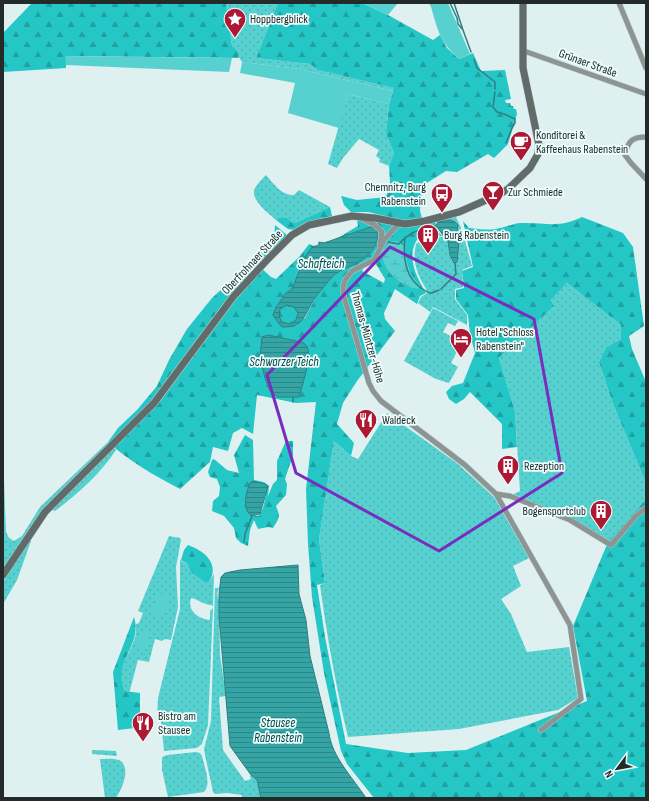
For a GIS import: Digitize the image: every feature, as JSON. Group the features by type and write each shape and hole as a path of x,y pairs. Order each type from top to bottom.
{"main road":[{"name":"Oberfrohnaer Straße","path":"3,575 45,512 154,403 233,297 292,235 309,225 352,216 375,218 405,224 425,221 459,212 500,194 518,180 530,168 538,154 539,145 523,68 523,3"}],"street":[{"path":"619,3 646,68"},
{"name":"Grünaer Straße","path":"524,51 646,94"},
{"path":"646,137 637,137 630,142 627,146 626,154 628,159 646,178"},
{"path":"358,216 379,227 382,232 380,247"},
{"name":"Thomas-Müntzer-Höhe","path":"399,224 380,247 374,260 352,271 345,280 343,288 344,297 373,391 381,401 465,465 496,494 570,625 581,699 541,730"},
{"path":"496,494 510,496 570,520 611,545 636,516 646,508"}],"highlighted area":[{"path":"390,247 534,319 562,473 439,551 296,473 267,375"}],"green space":[{"path":"32,3 226,3 232,46 237,51 239,58 66,56 66,68 3,72 3,33"},
{"path":"226,3 278,3 256,58 310,64 318,70 395,88 393,91 299,69 242,62 232,46"},
{"path":"278,3 362,3 388,15 433,40 440,35 447,48 459,59 473,53 481,71 505,70 511,99 505,100 506,103 510,103 514,109 516,109 517,114 508,144 494,158 488,154 457,172 446,171 422,186 420,211 422,218 404,222 368,212 351,212 344,205 341,196 357,200 386,197 390,182 389,166 394,153 386,134 389,104 394,88 318,70 310,64 256,58"},
{"path":"362,3 398,3 388,15"},
{"path":"429,3 448,3 470,54 459,59 447,46 440,35"},
{"path":"65,56 232,58 229,72 66,65"},
{"path":"242,62 299,69 393,91 389,104 348,94 339,128 288,113 295,83 240,73"},
{"path":"348,94 389,104 386,134 394,153 389,166 379,162 380,159 376,156 379,150 359,139 343,158 337,168 328,164"},
{"path":"266,175 278,188 290,195 294,195 299,190 330,207 295,223 278,218 276,220 261,206 255,197 255,188"},
{"path":"330,207 332,216 309,223 294,230 288,229 276,220 278,218 287,218 291,222 295,223"},
{"path":"456,217 462,230 472,266 462,270 463,287 455,289 455,299 467,315 467,325 433,307 430,312 418,303 421,297 427,293 416,268 416,244 426,237 443,237 436,221"},
{"path":"582,217 623,233 633,247 644,326 629,336 632,349 646,382 646,483 613,404 599,362 606,347 621,339 621,325 567,283 551,300 554,306 499,358 515,411 517,447 502,449 502,424 470,392 464,399 456,404 449,399 446,392 452,386 463,383 475,353 470,334 468,315 456,299 456,290 464,288 462,271 473,267 463,221 469,228 488,230 518,223 558,224 573,221"},
{"path":"357,219 435,221 438,231 442,236 419,237 415,244 412,258 416,273 426,293 420,296 417,304 395,289 384,313 385,319 395,331 357,381 343,403 337,424 354,443 351,456 334,441 319,539 325,583 317,585 325,637 346,744 408,753 466,750 587,701 573,626 608,542 646,499 646,798 374,798 347,764 341,751 324,673 312,597 306,489 316,402 296,403 257,395 253,434 242,428 233,433 228,451 213,447 210,462 180,489 142,468 108,442 118,428 137,410 157,386 169,360 187,329 212,298 274,241 275,225 287,235 258,265 271,277 276,279 300,256 309,244 316,247 319,245 305,257 292,289 286,293 276,307 274,315 282,327 305,318 324,285 332,277 372,251 376,244 378,235 370,227 324,243 319,242 334,239 358,226","holes":["374,261 385,279 384,283 362,271 365,266","308,349 304,378 299,397 278,397"]},
{"path":"391,241 397,241 403,246 411,274 421,287 417,289 410,287 398,280 388,271 382,251"},
{"path":"567,283 621,325 621,339 606,347 599,362 613,404 646,483 646,499 608,542 568,517 512,495 520,491 515,411 499,358 554,306 551,300"},
{"path":"288,304 295,307 298,314 295,321 288,324 281,321 278,314 281,307"},
{"path":"433,308 458,321 455,326 448,323 443,332 462,342 451,363 458,367 449,383 436,379 404,361"},
{"path":"387,413 458,464 494,497 529,558 513,566 521,586 501,599 511,614 527,652 569,647 578,698 558,710 459,729 348,737 329,642 320,585 325,583 319,539 334,441 351,456 358,459"},
{"path":"245,435 253,440 254,480 264,482 269,486 268,496 273,484 277,480 277,461 286,441 293,441 293,455 285,479 287,484 286,495 276,506 279,516 278,520 273,528 268,527 258,529 254,520 250,530 248,546 241,543 236,538 234,528 224,516 212,511 213,501 219,496 220,487 217,479 210,477 208,472 212,460 214,459 227,470 239,473 234,455","holes":["266,495 263,508 259,516 249,515 246,506"]},
{"path":"108,442 116,450 110,459 80,491 55,511 47,506 27,535 31,541 17,580 3,604 3,582 5,579 3,576 3,453 6,532 9,538 14,541 22,536 40,507"},
{"path":"169,536 180,538 181,540 176,567 178,607 171,640 165,639 162,641 155,639 149,662 138,660 130,690 129,692 125,691 122,683 121,670 135,638 136,624 139,623 143,613 138,611"},
{"path":"188,545 200,551 212,564 212,575 209,582 205,582 191,572 188,564 181,560 184,550"},
{"path":"180,560 188,564 209,582 214,574 213,606 191,598 190,602 190,606 194,613 205,619 210,619 210,611 213,608 208,725 202,744 197,748 164,751 161,721 157,721 158,698 180,609"},
{"path":"215,588 219,588 217,594 219,601 220,655 226,696 219,697 223,750 245,781 251,779 251,775 257,780 261,798 242,798 242,795 227,793 215,794 213,792 204,749 211,721"},
{"path":"159,593 171,597 163,616 151,612"},
{"path":"134,617 136,627 131,646 124,662 122,681 125,691 140,693 140,718 143,727 118,730 113,672"},
{"path":"141,631 150,634 145,648 136,645"},
{"path":"92,750 116,751 117,756 92,754"},
{"path":"196,752 200,753 202,756 206,770 206,789 204,792 168,797 162,770 162,757 167,755"},
{"path":"100,759 119,760 123,763 125,768 125,778 116,798 105,798"}],"water":[{"path":"450,220 458,225 457,231 459,241 457,262 454,263 450,255 448,241 436,226 438,222"},
{"name":"Schafteich","path":"370,227 374,227 377,234 375,246 370,253 359,262 339,271 331,278 316,297 302,321 289,327 282,327 273,315 276,307 286,293 292,289 305,257 312,247 319,245 319,242 324,243","holes":["287,305 294,307 298,313 296,320 290,324 282,322 279,316 280,309"]},
{"name":"Schwarzer Teich","path":"268,335 301,342 308,348 309,353 307,366 299,397 278,397 270,391 260,358 262,337"},
{"path":"253,481 268,486 260,514 251,516 246,509 246,500 247,491 250,483"},
{"name":"Stausee Rabenstein","path":"298,565 299,594 306,620 310,656 331,742 344,767 366,798 261,798 257,780 251,775 230,746 219,617 221,577 225,573 240,570"}],"waterway":[{"path":"450,3 457,18 458,24 463,30 471,52"},
{"path":"454,3 463,30"},
{"path":"474,59 477,68 495,82 495,89"},
{"path":"495,92 493,107 497,112 515,119 515,123 506,143"},
{"path":"388,242 399,244 406,237 415,232 436,226"},
{"path":"405,237 404,251 406,265 411,278 421,288 429,293 439,290"},
{"path":"441,289 456,274 455,263"},
{"path":"293,397 293,402"},
{"path":"244,542 245,534 252,516"}],"place":[{"name":"Hoppbergblick","path":"235,38"},
{"name":"Konditorei & Kaffeehaus Rabenstein","path":"521,162"},
{"name":"Zur Schmiede","path":"493,212"},
{"name":"Chemnitz, Burg Rabenstein","path":"442,214"},
{"name":"Burg Rabenstein","path":"428,254"},
{"name":"Hotel \"Schloss Rabenstein\"","path":"461,358"},
{"name":"Waldeck","path":"366,440"},
{"name":"Rezeption","path":"508,486"},
{"name":"Bogensportclub","path":"601,530"},
{"name":"Bistro am Stausee","path":"143,742"}]}
